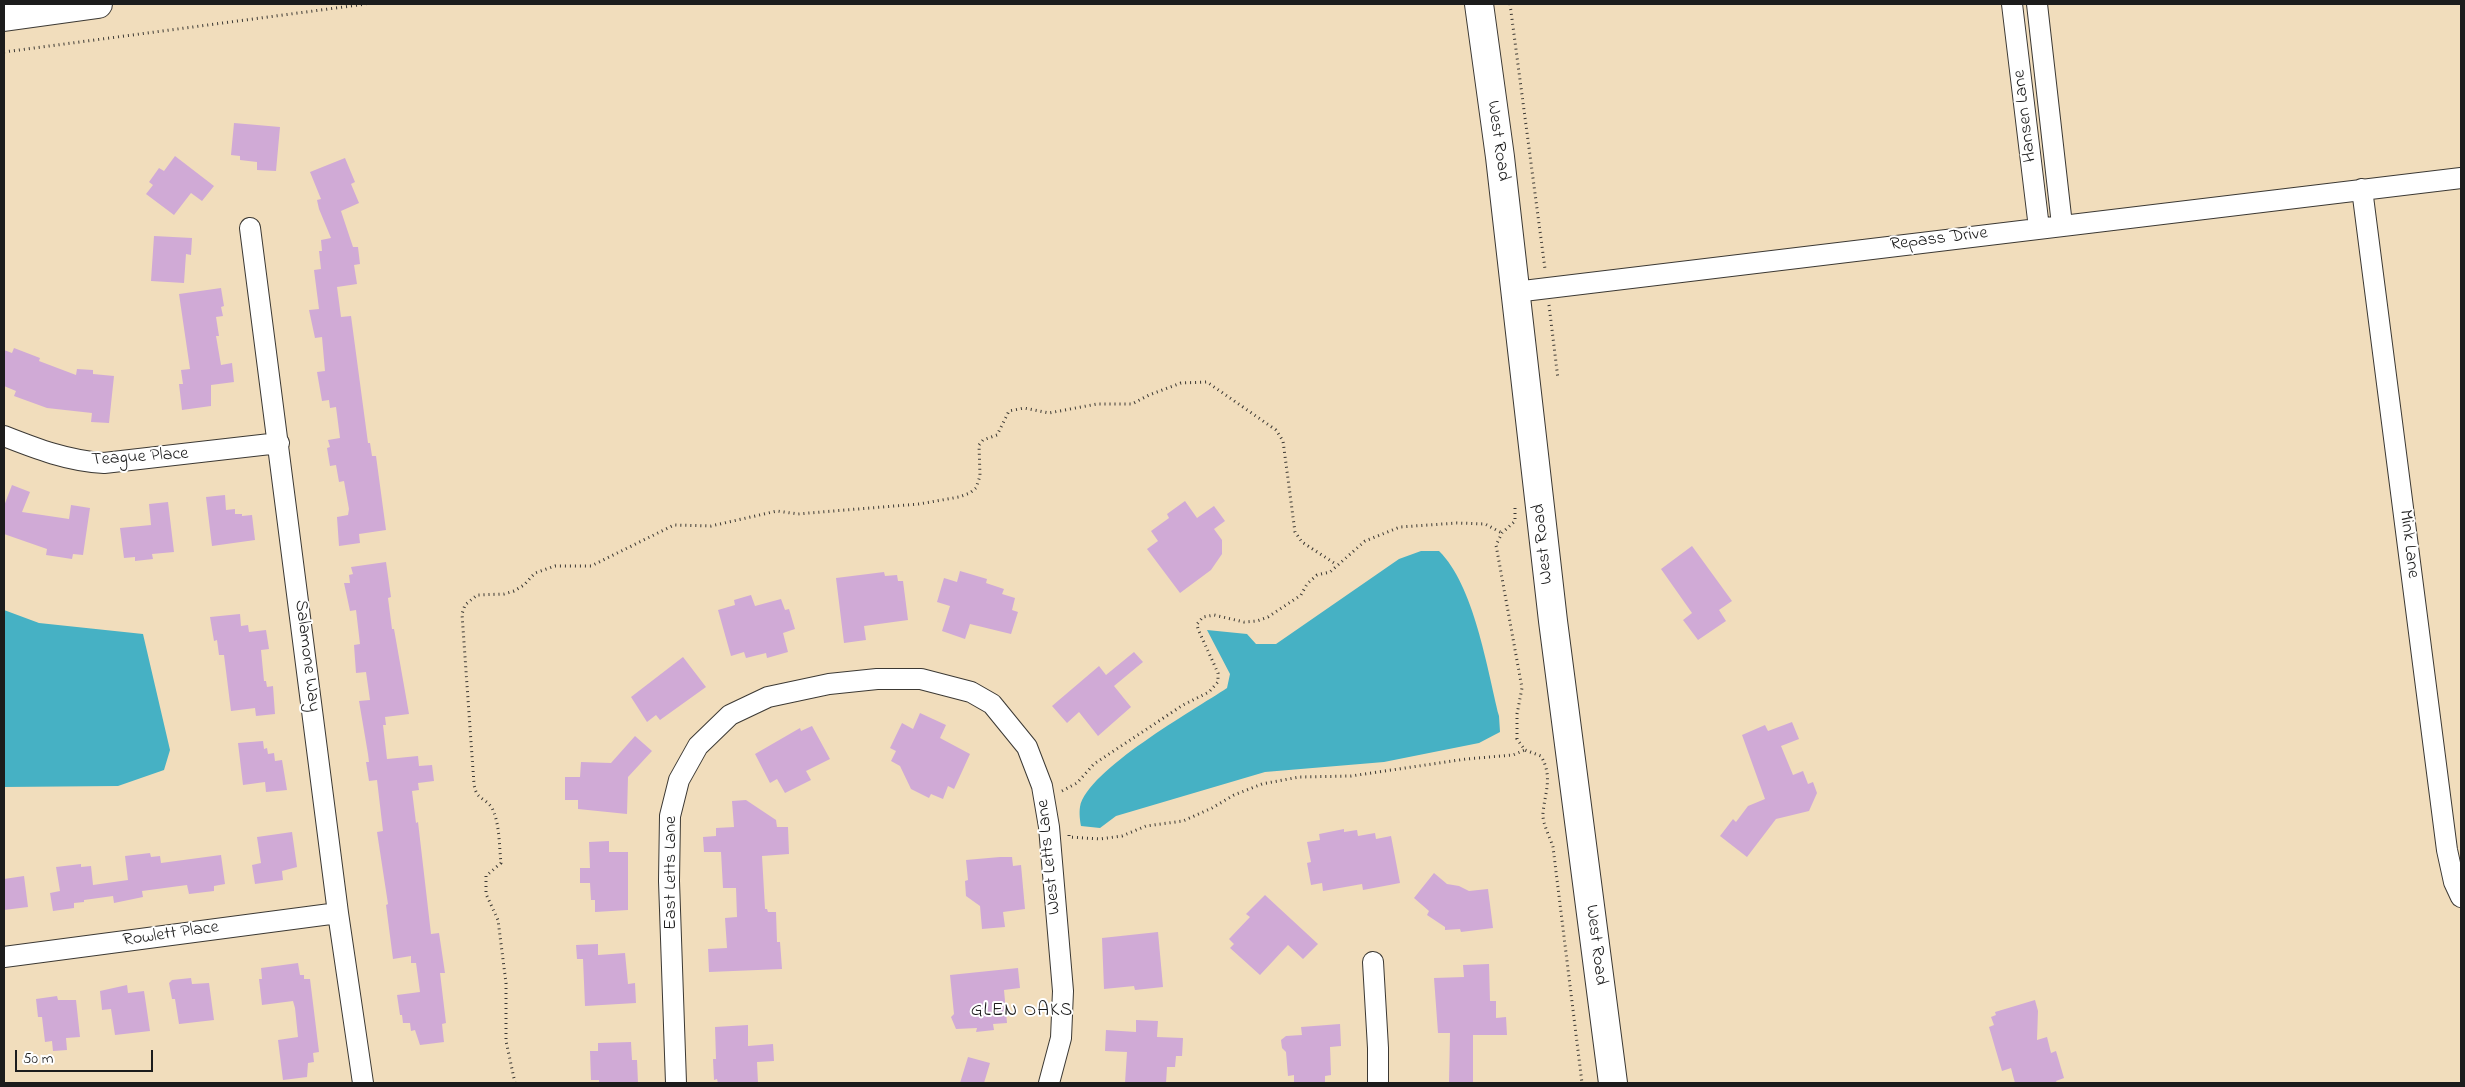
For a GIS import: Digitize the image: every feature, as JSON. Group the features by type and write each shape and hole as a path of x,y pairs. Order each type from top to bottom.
{"street":[{"path":"4,17 98,4"},
{"name":"West Road","path":"1478,4 1500,157 1553,621 1613,1083"},
{"name":"Hansen Lane","path":"2012,4 2039,228"},
{"name":"Hansen Lane","path":"2037,4 2062,225"},
{"name":"Repass Drive","path":"1515,292 2461,178"},
{"name":"Mink Lane","path":"2362,189 2447,850 2454,882 2461,897"},
{"name":"Salamone Way","path":"250,228 338,913 363,1083"},
{"name":"Teague Place","path":"4,436 56,456 81,462 104,463 279,444"},
{"name":"East Letts Lane","path":"676,1083 669,881 670,816 679,780 698,746 730,715 768,697 829,684 877,679"},
{"name":"West Letts Lane","path":"877,679 921,679 971,692 992,704 1027,747 1042,786 1049,826 1063,991 1062,1038 1049,1083"},
{"name":"Rowlett Place","path":"4,957 338,913"},
{"path":"1373,962 1378,1083"}],"path":[{"path":"4,52 366,4"},
{"path":"1510,4 1558,379"},
{"path":"515,1083 506,1041 506,983 498,920 486,894 485,885 486,876 501,863 497,830 491,806 475,793 474,784 462,614 465,605 477,595 504,594 524,585 535,573 555,566 591,566 674,524 711,526 777,511 798,514 919,504 959,497 970,493 979,483 979,445 983,440 997,435 1009,411 1024,408 1049,413 1097,404 1132,404 1149,395 1181,383 1197,382 1207,382 1276,430 1283,441 1295,532 1302,542 1337,565"},
{"path":"1514,508 1515,522 1502,533 1496,545 1522,688 1517,714 1517,739 1525,750 1541,756 1546,764 1548,793 1542,815 1553,847 1582,1083"},
{"path":"1064,800 1062,790 1070,789 1077,784 1094,764 1215,686 1219,678 1218,673 1198,629 1199,620 1203,617 1214,615 1244,622 1257,621 1268,617 1301,595 1307,584 1318,575 1330,572 1365,540 1400,527 1457,523 1485,524 1502,533"},
{"path":"1068,827 1069,837 1100,839 1122,836 1146,826 1183,821 1212,808 1234,795 1262,784 1299,777 1351,776 1466,759 1513,755 1525,750"}],"water":[{"path":"1421,551 1439,551 1451,566 1461,584 1478,628 1499,716 1500,732 1479,743 1384,762 1265,772 1116,816 1100,828 1081,826 1080,807 1087,792 1101,776 1144,742 1227,688 1230,674 1207,630 1247,634 1256,644 1276,644 1399,559"},
{"path":"4,610 39,623 143,634 170,750 164,770 118,786 4,787"}],"building":[{"path":"234,123 280,127 276,171 257,170 257,162 240,160 240,156 231,155"},
{"path":"175,156 214,186 202,201 191,193 174,215 146,194 153,185 149,182 159,168 164,171"},
{"path":"345,158 355,182 351,184 359,203 341,211 353,247 358,247 360,264 354,265 357,284 337,287 341,317 351,316 368,443 370,443 372,456 376,456 386,530 359,534 360,543 339,546 337,517 348,515 349,509 344,481 339,482 336,465 330,466 327,448 330,447 328,440 340,438 336,407 330,408 329,400 322,401 317,372 325,371 322,337 315,338 309,310 319,309 314,270 321,269 319,251 322,251 321,240 331,238 319,209 317,200 321,199 310,172"},
{"path":"154,236 192,238 191,255 186,254 184,283 151,281"},
{"path":"221,288 224,306 221,307 223,316 216,317 219,336 216,336 221,365 232,363 234,382 211,385 211,406 182,410 179,384 183,384 181,370 190,369 179,294"},
{"path":"14,348 40,358 39,361 76,375 77,369 93,370 93,374 114,376 109,423 91,422 92,413 47,408 14,396 16,391 4,386 4,350 12,353"},
{"path":"12,485 30,492 22,512 69,519 71,505 90,508 83,555 73,554 72,559 46,555 47,549 4,534 4,506"},
{"path":"225,495 226,510 235,509 235,514 242,514 242,516 252,515 255,540 212,546 206,497"},
{"path":"1185,501 1197,518 1214,506 1225,521 1214,529 1222,540 1222,554 1211,570 1180,593 1147,549 1158,541 1151,531 1169,518 1167,514"},
{"path":"168,502 174,552 152,554 153,559 135,561 135,557 124,558 120,528 151,525 149,504"},
{"path":"1692,546 1732,601 1719,610 1726,621 1698,640 1683,620 1692,613 1661,569"},
{"path":"386,562 391,597 388,598 392,629 394,629 409,714 385,717 386,725 383,725 387,759 418,756 419,766 432,765 434,781 418,783 419,790 412,791 416,823 418,822 431,934 439,933 445,973 440,973 446,1023 442,1024 444,1042 420,1045 415,1030 411,1031 410,1023 403,1023 402,1015 400,1015 397,995 420,992 416,963 411,963 411,956 393,959 386,905 388,904 377,832 383,831 377,780 369,781 366,762 369,762 359,701 370,700 366,672 356,673 354,645 360,644 356,610 350,611 344,583 350,583 349,575 353,574 351,567"},
{"path":"960,571 987,579 986,583 1004,589 1002,594 1015,598 1012,610 1018,612 1011,634 970,624 965,639 942,631 950,606 937,602 944,578 957,582"},
{"path":"884,572 885,576 897,575 898,581 903,581 908,620 864,626 866,640 844,643 836,578"},
{"path":"751,595 755,606 781,599 785,610 789,609 795,629 783,633 788,652 767,658 766,653 746,658 744,652 731,656 718,610 735,605 734,600"},
{"path":"240,614 241,626 248,625 249,632 266,630 269,649 261,650 264,681 266,681 267,687 273,686 275,714 256,716 255,708 231,711 224,655 219,655 217,640 214,641 210,617"},
{"path":"1134,652 1143,662 1114,686 1131,707 1098,736 1079,712 1067,723 1052,706 1099,666 1106,675"},
{"path":"683,657 706,687 660,720 656,715 647,722 631,697"},
{"path":"920,713 946,725 940,738 970,754 954,789 948,786 943,799 931,794 929,798 911,789 900,766 891,761 896,751 890,748 902,723 913,729"},
{"path":"1792,722 1799,739 1781,746 1793,775 1803,771 1808,784 1813,782 1817,793 1809,811 1776,819 1747,857 1720,836 1733,819 1736,822 1748,806 1765,799 1742,735 1765,725 1768,731"},
{"path":"812,726 830,759 806,771 811,780 785,793 777,779 770,783 755,754 800,728 801,731"},
{"path":"635,736 652,751 628,777 627,814 578,809 578,800 565,800 565,777 580,777 581,762 611,763"},
{"path":"263,741 264,749 267,748 268,754 274,753 275,761 282,760 287,790 266,792 265,782 243,785 238,743"},
{"path":"746,800 776,820 777,827 788,827 789,854 762,856 765,909 768,912 776,912 777,942 780,942 782,969 709,972 708,949 727,948 725,918 737,917 736,888 723,888 721,852 704,852 703,837 716,836 716,828 734,827 732,801"},
{"path":"1344,829 1344,832 1357,830 1358,836 1375,833 1376,839 1391,836 1400,883 1363,890 1362,884 1323,891 1322,883 1311,885 1307,863 1311,862 1307,842 1320,840 1319,834"},
{"path":"292,832 297,867 282,871 283,880 255,884 252,865 261,863 257,837"},
{"path":"609,841 609,852 628,852 628,910 595,912 595,900 591,900 590,883 580,883 580,868 590,868 589,842"},
{"path":"150,853 151,857 160,856 161,863 221,855 225,884 214,886 214,891 189,894 187,885 142,891 143,897 114,903 113,896 84,900 84,902 74,903 74,908 53,911 50,893 60,891 56,867 81,864 81,867 91,866 93,885 128,880 125,856"},
{"path":"1012,857 1013,866 1021,865 1025,909 1003,912 1005,927 982,929 980,906 966,896 965,881 968,880 966,860"},
{"path":"1434,873 1447,884 1459,886 1469,891 1488,889 1493,928 1461,932 1460,929 1445,930 1445,927 1427,915 1429,911 1414,898"},
{"path":"24,876 28,907 4,910 4,879"},
{"path":"1265,895 1318,944 1303,959 1288,945 1260,975 1230,948 1234,944 1229,939 1250,917 1246,914"},
{"path":"1158,932 1163,987 1135,990 1134,986 1104,989 1102,938"},
{"path":"598,944 598,955 625,953 628,984 635,983 636,1003 585,1006 583,959 577,959 576,945"},
{"path":"298,963 300,975 304,975 304,979 310,979 319,1052 313,1053 314,1062 308,1063 307,1077 283,1080 278,1040 298,1037 295,1008 293,1001 262,1005 259,979 262,979 261,968"},
{"path":"1489,964 1490,1001 1496,1001 1496,1018 1506,1017 1507,1035 1473,1035 1473,1083 1449,1083 1450,1033 1438,1033 1434,978 1464,977 1463,965"},
{"path":"1018,968 1020,988 1004,990 1007,1023 993,1024 994,1030 976,1032 977,1028 956,1029 951,1017 954,1014 950,975"},
{"path":"191,978 192,984 209,983 214,1020 179,1024 175,999 172,999 169,983 172,980"},
{"path":"127,985 128,993 144,991 150,1031 115,1035 111,1009 102,1010 100,991"},
{"path":"57,996 58,1000 76,1000 80,1037 66,1038 67,1050 53,1051 52,1041 45,1042 42,1017 38,1017 36,999"},
{"path":"2035,1000 2038,1011 2037,1040 2047,1037 2051,1053 2056,1051 2064,1078 2056,1081 2057,1083 2015,1083 2011,1068 2002,1071 1989,1027 1994,1025 1991,1017 1996,1015 1995,1012"},
{"path":"1136,1020 1158,1021 1157,1037 1183,1038 1182,1056 1176,1056 1175,1067 1167,1067 1166,1083 1125,1083 1127,1052 1105,1051 1106,1030 1136,1032"},
{"path":"1340,1024 1341,1046 1330,1047 1331,1075 1325,1076 1325,1083 1294,1083 1294,1075 1288,1076 1286,1052 1282,1048 1281,1040 1286,1036 1302,1035 1301,1027"},
{"path":"748,1025 748,1046 773,1044 774,1061 757,1062 758,1083 718,1083 717,1079 714,1080 713,1059 716,1059 715,1027"},
{"path":"631,1042 632,1060 637,1060 638,1083 599,1083 599,1080 591,1080 590,1051 598,1051 598,1043"},
{"path":"968,1057 990,1063 984,1083 960,1083"}],"district":[{"name":"GLEN OAKS","path":"1022,1012"}]}
